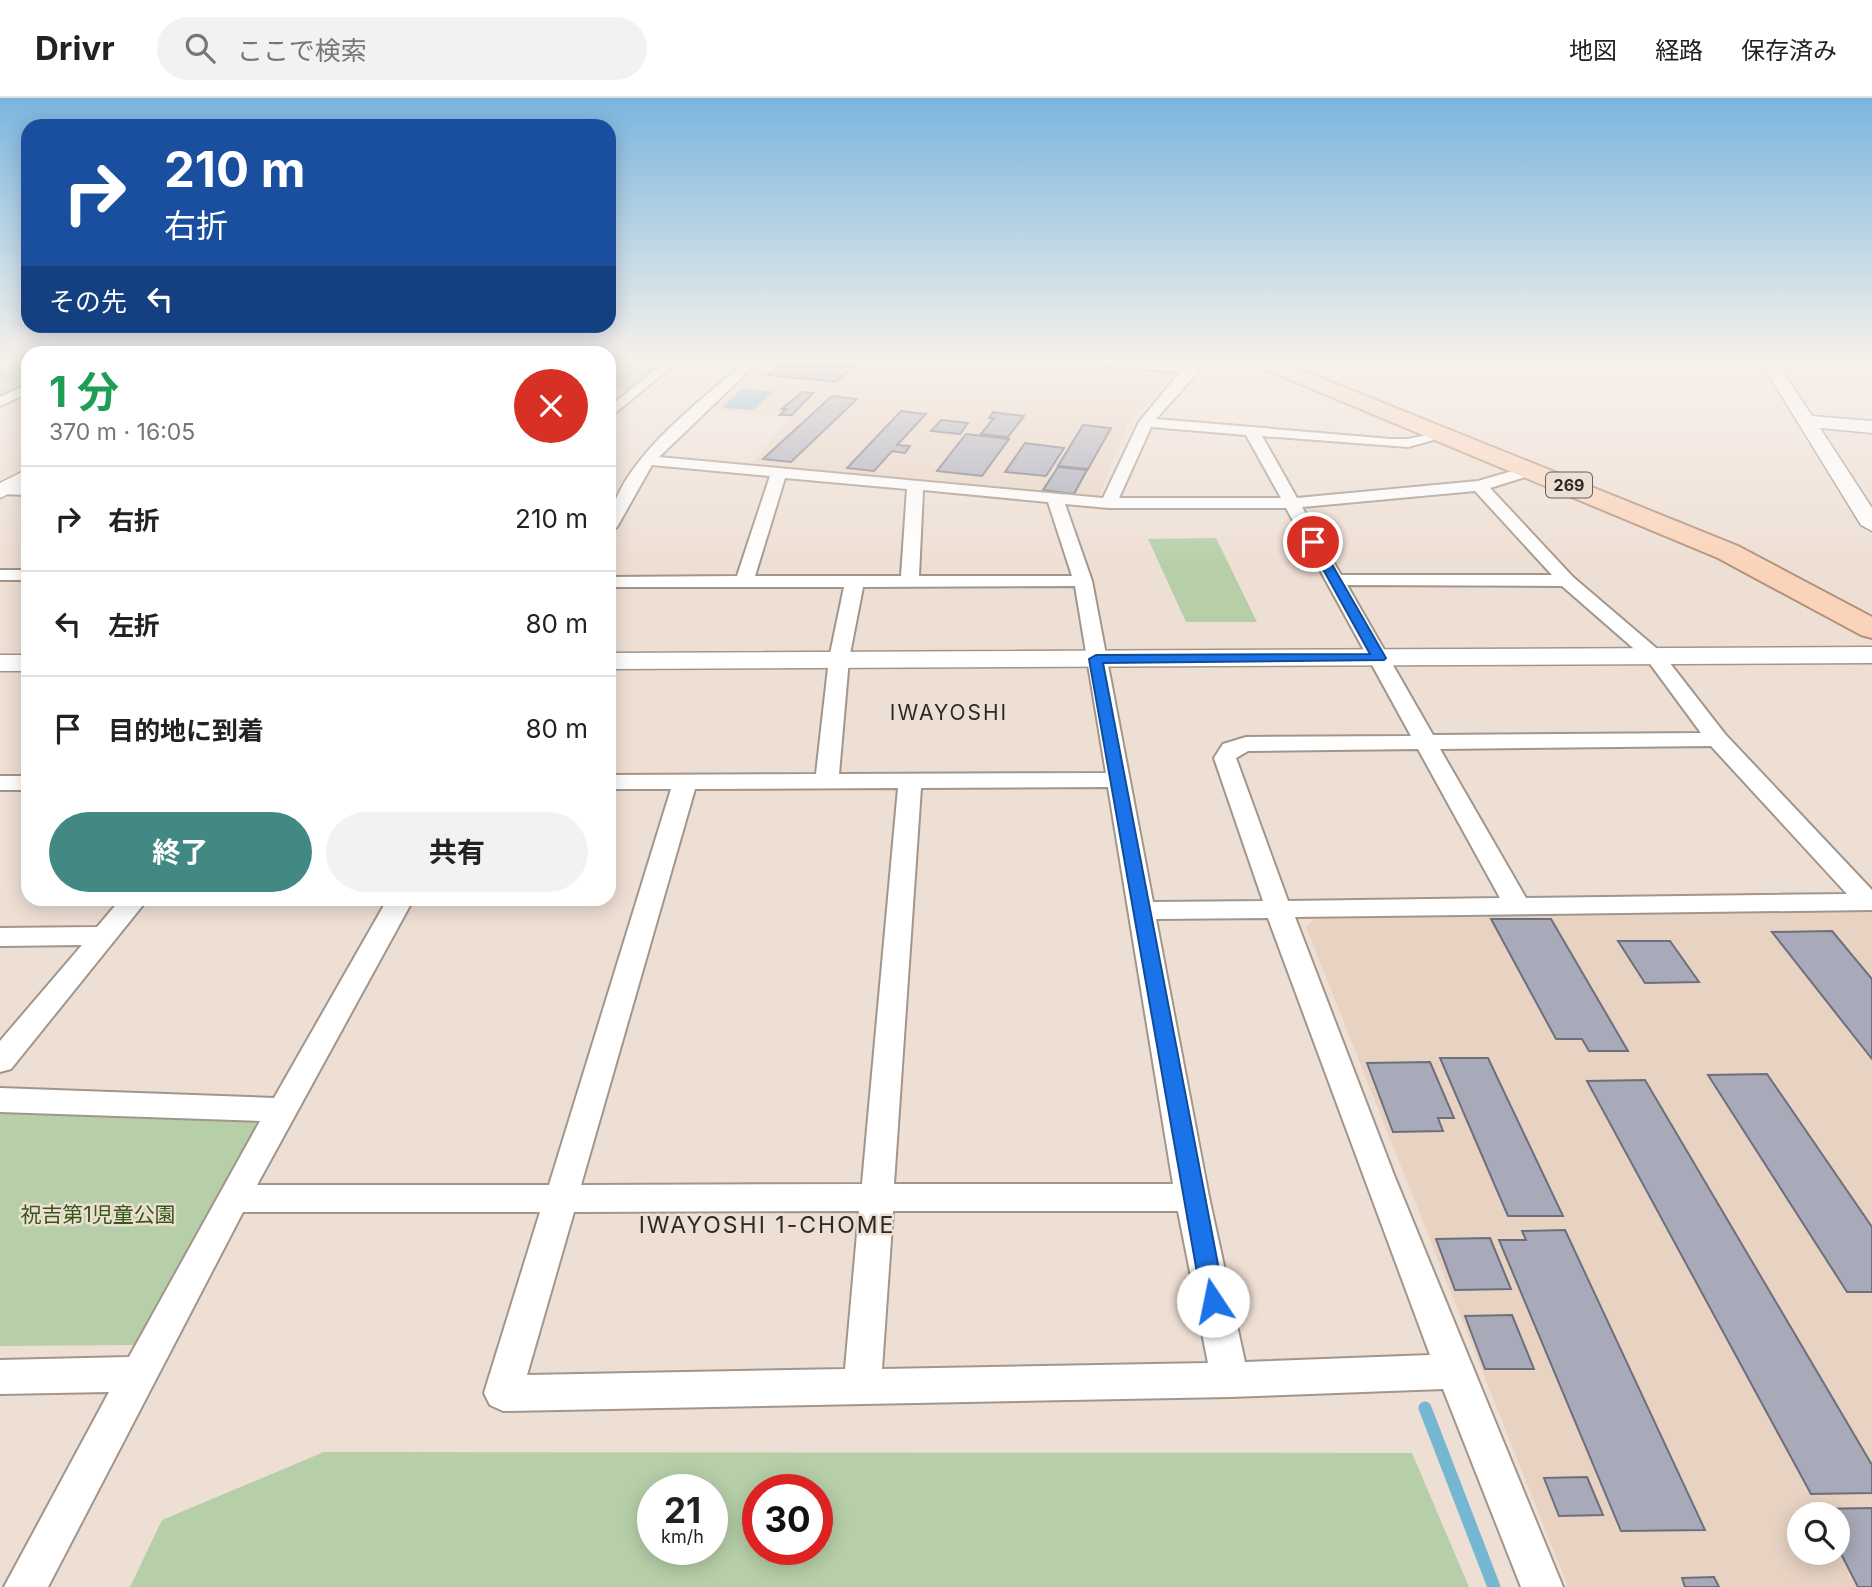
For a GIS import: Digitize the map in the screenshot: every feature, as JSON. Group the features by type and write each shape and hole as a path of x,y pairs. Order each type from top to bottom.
{"highway":[{"name":"269","path":"1428,428 1728,552 1872,629"}],"street":[{"path":"616,511 647,460 681,428"},
{"path":"1109,503 1143,428"},
{"path":"1231,428 1391,443 1408,443 1444,435"},
{"path":"1814,428 1872,525"},
{"path":"1251,430 1517,905"},
{"path":"647,460 1109,503 1290,503 1479,486 1533,470"},
{"path":"745,580 779,473"},
{"path":"2,490 21,479"},
{"path":"910,580 915,485"},
{"path":"1479,486 1567,581 1655,657 1717,739 1871,902"},
{"path":"2,490 21,489"},
{"path":"1055,498 1064,517 1083,581 1116,780 1192,1197 1230,1380"},
{"path":"0,575 21,575"},
{"path":"827,782 839,659 855,580"},
{"path":"1337,580 1567,581"},
{"path":"616,582 1083,581"},
{"path":"616,661 1872,655"},
{"path":"0,663 21,663"},
{"path":"1542,1587 1455,1371 1277,909 1225,758 1231,749 1246,744 1717,739"},
{"path":"616,782 1116,780"},
{"path":"862,1386 910,781"},
{"path":"685,782 503,1393 1230,1380 1455,1371"},
{"path":"1140,911 1871,902"},
{"path":"0,1061 129,906"},
{"path":"25,1587 233,1199 397,906"},
{"path":"0,937 104,936"},
{"path":"0,1100 283,1110"},
{"path":"233,1199 1192,1197"},
{"path":"0,1377 139,1374"}],"shaded area":[{"path":"781,428 1126,428 1099,496 1086,498 749,467"},
{"path":"1872,909 1872,1587 1568,1587 1306,927 1314,919"}],"green space":[{"path":"1216,538 1257,622 1186,622 1148,539"},
{"name":"祝吉第1児童公園","path":"0,1113 267,1120 136,1345 0,1346"},
{"path":"324,1452 1412,1453 1469,1587 130,1587 162,1520"}],"building":[{"path":"796,428 826,428 791,462 763,459"},
{"path":"884,428 912,428 897,445 910,446 905,453 892,451 874,471 847,468"},
{"path":"933,428 964,428 960,434 931,431"},
{"path":"985,428 1014,428 1008,437 981,434"},
{"path":"1081,428 1111,428 1088,469 1058,466"},
{"path":"966,434 1009,439 982,476 937,471"},
{"path":"1025,443 1064,448 1046,476 1005,472"},
{"path":"1058,467 1087,470 1074,494 1043,490"},
{"path":"1491,919 1551,919 1628,1051 1589,1051 1582,1039 1556,1039"},
{"path":"1832,931 1872,979 1872,1059 1772,932"},
{"path":"1618,941 1670,941 1699,982 1645,983"},
{"path":"1440,1058 1488,1058 1563,1216 1508,1216"},
{"path":"1430,1062 1454,1118 1438,1118 1443,1131 1393,1132 1367,1063"},
{"path":"1767,1074 1872,1227 1872,1292 1847,1292 1708,1075"},
{"path":"1645,1080 1872,1465 1872,1493 1811,1494 1587,1081"},
{"path":"1565,1230 1705,1530 1621,1531 1499,1240 1526,1240 1522,1231"},
{"path":"1490,1238 1511,1289 1455,1290 1436,1239"},
{"path":"1512,1315 1534,1369 1485,1369 1465,1316"},
{"path":"1587,1477 1603,1515 1559,1516 1544,1478"},
{"path":"1850,1508 1872,1508 1872,1587 1858,1587 1847,1565 1850,1565"},
{"path":"1714,1577 1719,1587 1685,1587 1682,1578"}],"waterway":[{"path":"1425,1408 1494,1587"}],"district":[{"name":"IWAYOSHI","path":"949,713"},
{"name":"IWAYOSHI 1-CHOME","path":"767,1225"}],"route":[{"path":"1213,1301 1096,659 1379,658 1313,542"}]}
